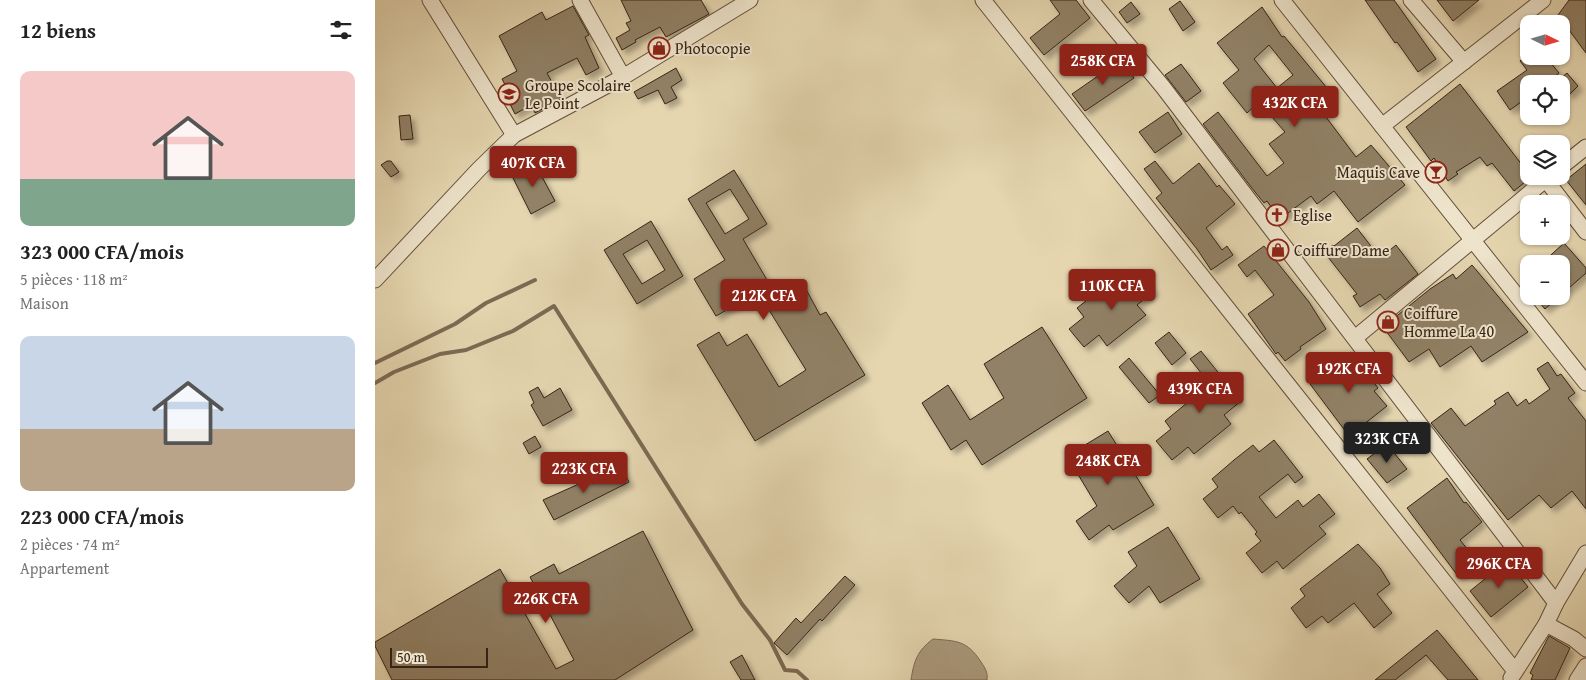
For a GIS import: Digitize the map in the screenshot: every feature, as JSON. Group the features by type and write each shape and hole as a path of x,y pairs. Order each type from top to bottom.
{"street":[{"path":"430,0 514,135"},
{"path":"580,0 623,77"},
{"path":"375,280 479,169 514,135 623,77 750,0"},
{"path":"983,0 1513,676 1546,624 1556,602 1586,553"},
{"path":"1091,0 1163,87 1556,602"},
{"path":"1282,0 1586,383"},
{"path":"1411,0 1464,62"},
{"path":"1383,126 1543,0"},
{"path":"1570,160 1586,147"},
{"path":"1355,338 1540,185"},
{"path":"1553,185 1586,232"},
{"path":"1546,624 1586,649"},
{"path":"1577,680 1586,666"}],"shaded area":[{"path":"933,639 955,641 971,649 985,668 987,680 911,680 917,657"}],"building":[{"path":"621,0 701,0 709,14 666,37 660,27 635,40 636,42 622,50 616,38 630,30 626,23 631,21"},
{"path":"1050,0 1076,0 1090,18 1044,55 1030,38 1060,14"},
{"path":"1365,0 1394,0 1436,59 1418,72"},
{"path":"1437,0 1479,0 1453,21"},
{"path":"1569,0 1586,0 1586,53 1570,31 1570,15 1558,15"},
{"path":"1180,1 1195,22 1183,31 1169,9"},
{"path":"1131,2 1140,14 1127,23 1119,12"},
{"path":"573,6 589,35 585,37 599,68 586,75 577,58 547,73 561,99 535,113 531,105 515,114 507,98 511,96 502,79 517,71 499,36 542,12 546,20"},
{"path":"1262,7 1282,37 1284,36 1332,94 1317,105 1356,157 1371,145 1405,185 1358,222 1334,191 1317,204 1311,196 1280,219 1267,201 1264,203 1251,187 1203,124 1218,112 1267,176 1284,163 1269,144 1285,132 1259,102 1247,113 1223,83 1239,70 1217,43","holes":["1269,45 1293,75 1277,88 1254,59"]},
{"path":"1121,60 1134,78 1085,111 1072,94"},
{"path":"1181,64 1201,91 1186,102 1165,75"},
{"path":"1523,65 1552,65 1559,73 1556,75 1520,75 1520,103 1510,110 1497,91 1527,70"},
{"path":"676,68 682,80 671,87 677,98 665,104 658,90 638,99 634,92"},
{"path":"1570,77 1578,86 1570,94"},
{"path":"1460,84 1520,162 1521,185 1514,191 1492,163 1487,166 1480,157 1456,172 1458,174 1448,181 1434,158 1431,161 1406,127"},
{"path":"1168,112 1182,134 1155,153 1139,132"},
{"path":"410,115 413,139 401,140 399,116"},
{"path":"391,161 399,172 391,177 381,165"},
{"path":"1155,161 1173,184 1199,163 1217,187 1219,185 1235,204 1206,228 1222,250 1227,246 1233,255 1211,270 1197,249 1156,198 1162,193 1144,169"},
{"path":"534,162 555,201 531,214 511,174"},
{"path":"1586,164 1586,205 1570,185 1570,177"},
{"path":"734,170 767,224 743,239 777,297 802,282 820,315 826,312 865,375 755,441 697,345 719,332 727,346 747,334 779,387 806,370 758,292 716,316 694,279 725,260 688,199","holes":["730,189 749,219 725,234 706,203"]},
{"path":"651,221 683,276 637,304 604,250","holes":["647,240 665,270 642,284 623,254"]},
{"path":"1357,228 1380,258 1396,245 1418,274 1385,300 1380,294 1360,307 1353,296 1357,294 1324,252"},
{"path":"1562,245 1566,245 1586,268 1586,273 1570,287 1570,255 1551,255"},
{"path":"1264,246 1309,302 1326,329 1300,347 1301,349 1285,361 1278,352 1276,354 1248,314 1274,295 1255,270 1247,277 1238,265"},
{"path":"1472,265 1528,332 1482,362 1471,346 1440,367 1429,349 1409,362 1383,327 1430,289 1453,274 1456,279"},
{"path":"1139,272 1154,291 1137,305 1146,315 1107,346 1099,335 1084,347 1069,329 1084,317 1077,308 1116,277 1123,285"},
{"path":"1542,305 1550,305 1545,309"},
{"path":"1042,327 1087,398 982,465 966,440 951,450 922,403 948,385 970,420 1004,398 984,364"},
{"path":"1169,332 1186,353 1172,365 1155,343"},
{"path":"1201,351 1241,401 1224,415 1231,424 1194,454 1188,447 1172,460 1156,441 1171,429 1165,421 1210,384 1190,359"},
{"path":"1351,352 1378,388 1374,391 1387,406 1349,436 1310,384"},
{"path":"1129,358 1160,395 1149,403 1119,367"},
{"path":"1548,362 1557,376 1561,374 1575,393 1568,398 1586,421 1586,509 1572,491 1551,508 1539,495 1508,520 1431,423 1451,408 1465,426 1496,404 1494,401 1508,392 1517,406 1526,399 1529,404 1550,389 1537,369"},
{"path":"538,387 544,398 560,388 572,410 543,426 531,405 534,403 529,392"},
{"path":"1108,431 1154,505 1113,530 1109,525 1089,540 1076,521 1097,506 1067,456"},
{"path":"535,436 541,447 529,454 523,443"},
{"path":"1274,440 1303,477 1295,483 1288,474 1259,497 1276,518 1298,500 1303,507 1319,494 1335,514 1319,526 1326,534 1283,569 1277,561 1262,573 1246,553 1261,541 1255,534 1257,532 1241,512 1239,514 1233,506 1218,518 1203,499 1218,487 1212,479 1234,460 1253,445 1259,452"},
{"path":"1387,444 1407,469 1387,483 1367,459"},
{"path":"621,467 629,482 554,520 543,500 590,479 592,484"},
{"path":"1447,478 1464,503 1466,502 1482,522 1460,540 1477,561 1458,576 1407,508"},
{"path":"1168,527 1200,579 1160,603 1149,586 1129,603 1114,586 1137,566 1128,552"},
{"path":"643,531 693,630 615,680 392,680 375,646 375,642 500,569 556,669 574,660 530,577 554,564 559,574"},
{"path":"1358,544 1380,568 1390,584 1377,594 1392,613 1374,628 1354,603 1328,623 1322,616 1306,628 1291,608 1305,596 1300,589"},
{"path":"1507,561 1528,587 1491,617 1470,591"},
{"path":"845,576 855,585 787,655 774,643 796,618 801,623"},
{"path":"1437,630 1478,680 1448,680 1426,655 1395,680 1375,680"},
{"path":"1549,636 1570,648 1555,680 1531,680 1533,675 1530,673"},
{"path":"742,655 755,680 741,680 730,662"}],"waterway":[{"path":"375,363 455,324 486,303 535,280"},
{"path":"375,383 394,372 440,354 466,350 513,331 554,306 742,604 770,640 785,670 797,671 807,680"}],"place":[{"name":"Photocopie","path":"659,48"},
{"name":"Groupe Scolaire Le Point","path":"509,94"},
{"name":"Maquis Cave","path":"1436,172"},
{"name":"Eglise","path":"1277,215"},
{"name":"Coiffure Dame","path":"1278,250"},
{"name":"Coiffure Homme La 40","path":"1388,322"}]}
